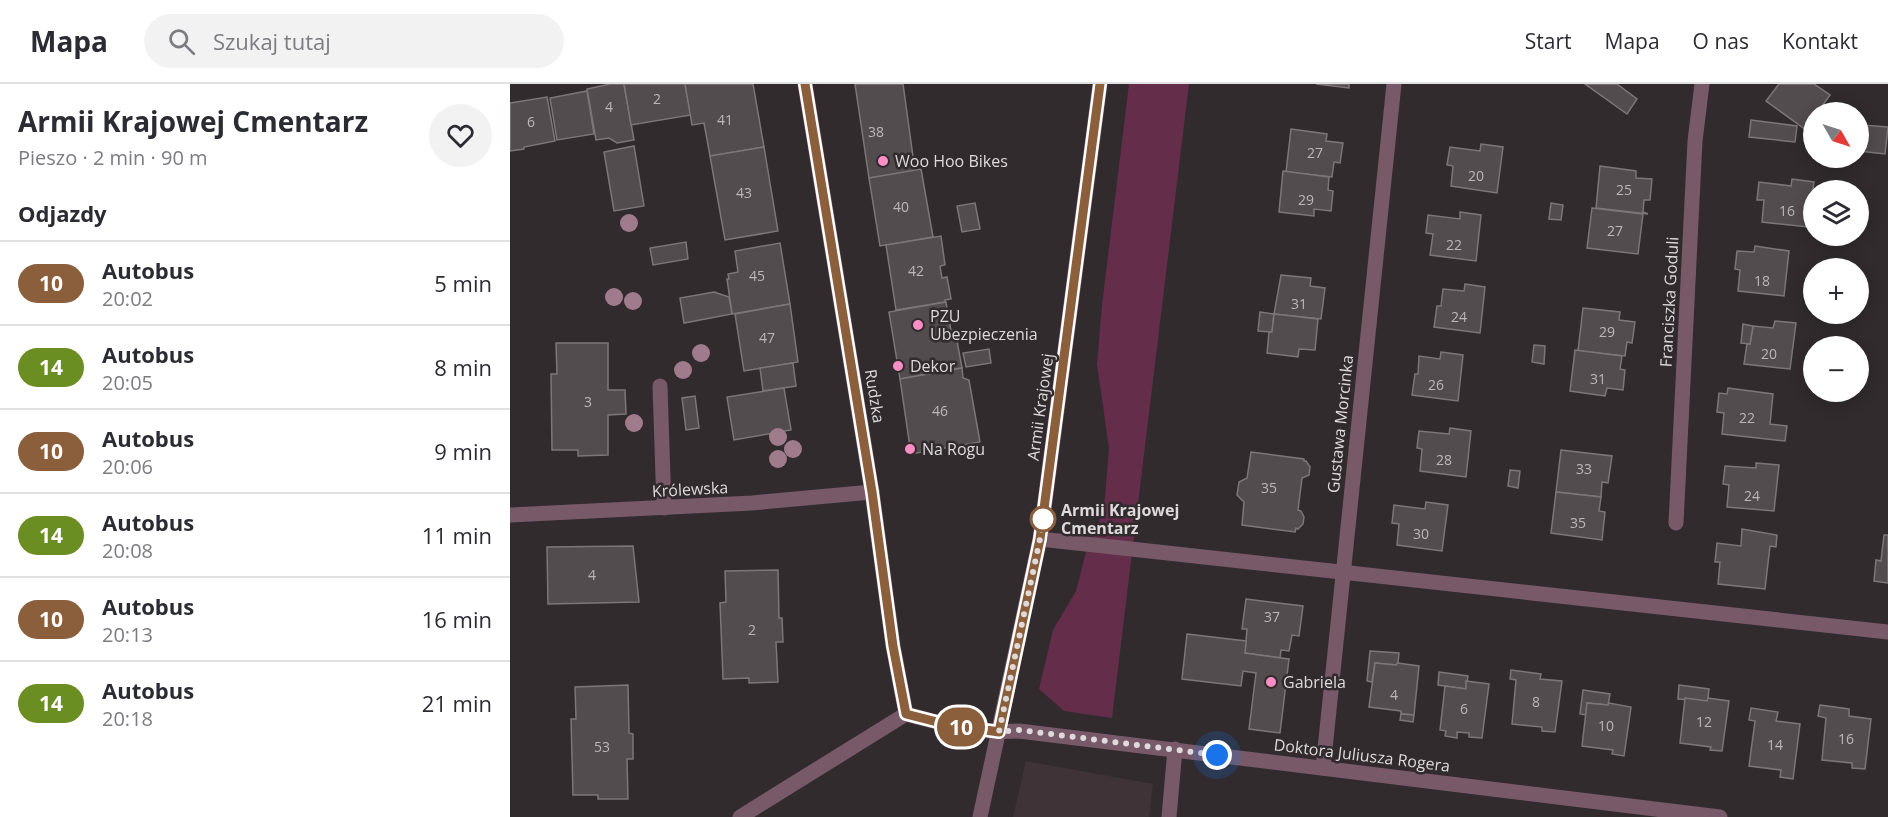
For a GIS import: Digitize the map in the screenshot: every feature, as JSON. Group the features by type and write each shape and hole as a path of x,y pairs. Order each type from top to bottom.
{"street":[{"name":"Rudzka","path":"805,84 872,492 893,646 906,714"},
{"name":"Armii Krajowej","path":"999,732 1040,539 1100,84"},
{"name":"Gustawa Morcinka","path":"1323,768 1394,84"},
{"name":"Franciszka Goduli","path":"1676,523 1695,141 1702,84"},
{"path":"660,386 664,508"},
{"name":"Królewska","path":"510,515 752,503 872,492"},
{"path":"1040,539 1888,632"},
{"path":"740,817 906,714 945,724 999,732 981,817"},
{"name":"Doktora Juliusza Rogera","path":"999,732 1019,730 1720,817"},
{"path":"1169,817 1174,749"}],"shaded area":[{"path":"1129,84 1189,84 1112,718 1064,711 1039,689 1053,630 1076,591 1086,552 1104,509 1109,448 1097,364"},
{"path":"1026,761 1153,784 1149,817 1013,817"}],"building":[{"path":"610,84 624,84 634,140 617,143 609,138 596,140 587,89"},
{"path":"624,84 685,84 691,115 631,125"},
{"path":"685,84 753,84 764,147 710,156 704,123 692,125"},
{"path":"855,84 903,84 915,171 869,178"},
{"path":"1316,84 1349,84 1349,88"},
{"path":"1585,84 1617,84 1637,99 1627,114"},
{"path":"1779,84 1814,84 1830,95 1825,102 1803,102 1803,128 1766,101"},
{"path":"587,91 594,134 557,140 550,98"},
{"path":"547,97 555,141 510,151 510,103"},
{"path":"1751,120 1797,126 1795,142 1749,137"},
{"path":"1869,126 1888,127 1885,154 1869,152"},
{"path":"1291,129 1327,134 1326,141 1343,143 1340,163 1334,162 1332,177 1286,172"},
{"path":"1481,144 1503,147 1497,193 1451,186 1453,166 1447,165 1450,147 1480,151"},
{"path":"634,146 644,206 614,211 604,152"},
{"path":"764,147 778,231 725,240 710,156"},
{"path":"1600,166 1636,171 1636,178 1652,179 1650,200 1644,200 1643,212 1648,214 1596,208"},
{"path":"921,169 933,237 880,246 869,178"},
{"path":"1283,171 1329,177 1328,190 1333,191 1331,211 1314,209 1314,216 1279,212"},
{"path":"1792,179 1803,180 1803,226 1762,222 1764,200 1757,200 1759,182 1791,186"},
{"path":"975,203 980,229 962,232 957,206"},
{"path":"1551,203 1563,205 1561,220 1549,219"},
{"path":"1592,208 1643,214 1638,254 1587,248"},
{"path":"1460,212 1481,215 1476,261 1430,255 1433,234 1426,233 1428,215 1460,219"},
{"path":"941,236 945,265 940,266 942,278 947,277 951,299 896,310 886,245"},
{"path":"686,242 688,259 653,265 650,248"},
{"path":"780,243 790,304 732,314 727,279 729,279 728,274 738,272 735,251"},
{"path":"1755,246 1789,251 1784,296 1738,291 1740,270 1735,269 1737,251 1754,252"},
{"path":"1281,275 1311,278 1310,286 1325,288 1321,319 1274,314"},
{"path":"1465,284 1485,287 1480,333 1434,327 1437,306 1441,306 1443,289 1464,291"},
{"path":"714,292 729,297 732,314 684,323 680,298"},
{"path":"946,302 951,331 955,330 962,368 900,379 889,312"},
{"path":"790,304 798,362 744,371 735,314"},
{"path":"1583,308 1620,312 1619,320 1635,322 1632,343 1627,342 1625,356 1578,351"},
{"path":"1260,312 1274,314 1272,332 1258,331"},
{"path":"1274,314 1318,319 1315,350 1299,349 1298,357 1267,353"},
{"path":"1775,321 1796,323 1790,369 1744,364 1753,326 1773,328"},
{"path":"1743,324 1753,326 1750,344 1741,343"},
{"path":"556,343 608,343 608,390 625,390 626,414 608,415 608,455 578,456 578,450 552,450 551,374 557,374"},
{"path":"1534,345 1545,346 1544,364 1532,362"},
{"path":"989,349 991,363 966,367 963,353"},
{"path":"1575,350 1622,356 1620,369 1625,370 1623,390 1607,388 1605,396 1570,391"},
{"path":"1441,352 1463,355 1458,401 1412,395 1415,374 1418,374 1419,356 1440,359"},
{"path":"793,363 796,386 763,391 760,368"},
{"path":"962,368 963,378 969,380 980,442 911,454 900,379"},
{"path":"784,388 791,430 734,440 727,397"},
{"path":"1728,388 1773,394 1770,424 1787,426 1785,441 1722,434 1724,413 1717,412 1719,393 1727,394"},
{"path":"695,396 699,428 686,430 682,398"},
{"path":"1450,428 1471,431 1466,477 1420,471 1422,449 1417,448 1419,431 1449,434"},
{"path":"1561,450 1612,456 1608,483 1602,482 1601,497 1556,492"},
{"path":"1251,452 1304,459 1310,467 1309,475 1302,478 1298,510 1304,517 1303,524 1298,529 1296,528 1295,532 1242,525 1244,502 1237,495 1239,482 1247,478"},
{"path":"1756,463 1779,465 1774,511 1727,507 1729,485 1723,484 1725,466 1756,468"},
{"path":"1510,470 1520,471 1518,488 1508,486"},
{"path":"1556,492 1601,497 1599,511 1605,512 1602,540 1551,533"},
{"path":"1426,502 1448,505 1442,551 1397,545 1399,524 1392,523 1394,505 1425,509"},
{"path":"1742,529 1777,535 1776,547 1770,546 1765,589 1718,584 1720,562 1715,562 1717,543 1741,546"},
{"path":"1884,535 1888,535 1888,583 1874,581 1876,560 1881,561"},
{"path":"633,546 639,602 548,604 547,547"},
{"path":"778,570 779,618 782,618 783,642 776,642 778,682 749,683 749,678 723,679 720,603 726,602 725,571"},
{"path":"1246,599 1303,606 1299,636 1292,635 1289,651 1281,650 1280,658 1245,653 1247,629 1242,629"},
{"name":"Gabriela","path":"1187,634 1246,641 1245,653 1289,659 1280,733 1249,729 1256,673 1243,671 1241,686 1182,679"},
{"path":"1370,651 1399,653 1396,665 1375,663 1372,682 1367,681"},
{"path":"1375,663 1419,666 1414,715 1369,707"},
{"path":"1511,670 1541,674 1540,679 1562,681 1555,732 1542,731 1542,727 1512,724 1516,680 1510,679"},
{"path":"1439,672 1468,676 1466,689 1438,685"},
{"path":"1466,681 1489,684 1482,738 1469,737 1469,733 1457,732 1457,738 1445,736 1446,731 1440,730 1445,686 1466,689"},
{"path":"628,685 629,733 633,734 633,759 627,759 628,799 598,799 598,795 573,795 571,719 576,719 575,687"},
{"path":"1679,685 1709,689 1707,701 1678,699"},
{"path":"1583,690 1610,694 1608,705 1587,703 1586,715 1580,714"},
{"path":"1685,698 1729,701 1722,751 1710,750 1711,747 1680,743"},
{"path":"1587,703 1608,705 1609,703 1631,707 1624,756 1612,754 1613,750 1582,746"},
{"path":"1820,705 1849,709 1849,716 1871,719 1865,769 1852,768 1852,763 1822,760 1826,718 1818,716"},
{"path":"1751,708 1778,712 1776,721 1800,724 1793,779 1780,777 1781,770 1749,766 1755,721 1749,720"},
{"path":"1401,714 1414,715 1413,722 1400,720"}],"bus line":[{"name":"10","path":"805,84 872,492 893,646 906,714 945,724 999,732 1040,539 1100,84"}],"place":[{"name":"Woo Hoo Bikes","path":"883,161"},
{"name":"PZU Ubezpieczenia","path":"918,325"},
{"name":"Dekor","path":"898,366"},
{"name":"Na Rogu","path":"910,449"},
{"name":"Armii Krajowej Cmentarz","path":"1043,519"},
{"name":"Gabriela","path":"1271,682"}],"route":[{"path":"1043,519 999,732 1019,730 1217,755"}]}
